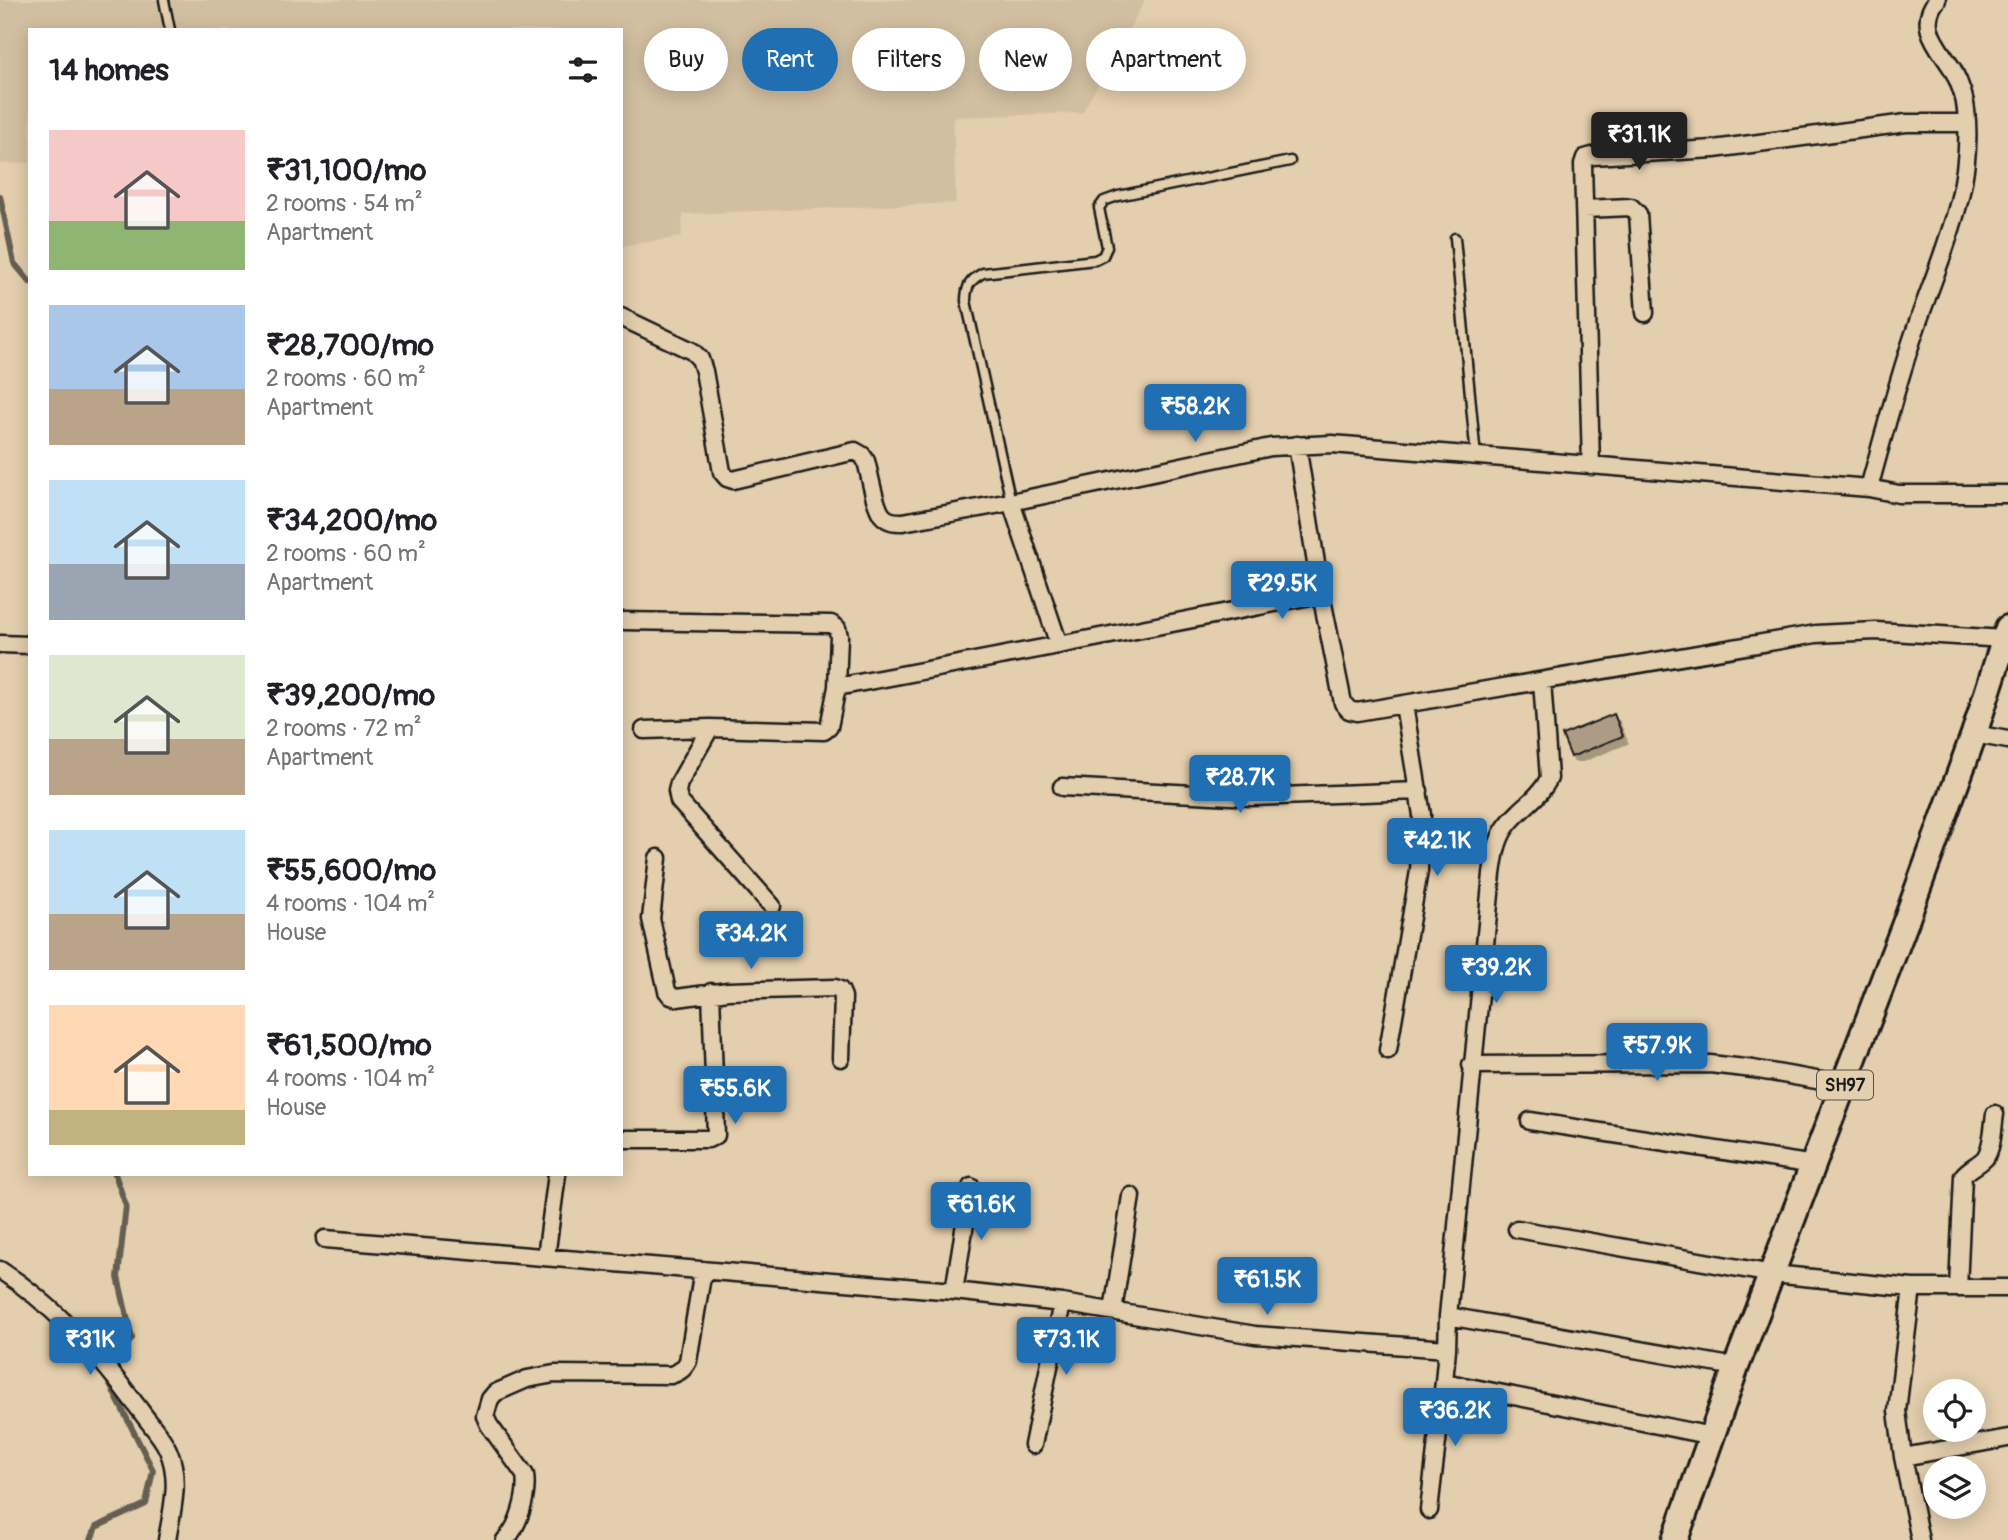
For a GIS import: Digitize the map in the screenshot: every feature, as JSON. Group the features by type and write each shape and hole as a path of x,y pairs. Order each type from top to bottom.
{"main road":[{"name":"SH97","path":"1675,1540 1736,1367 1845,1085 1974,734 2006,633"}],"street":[{"path":"1868,488 1916,327 1962,196 1967,157 1967,123 1961,89 1930,35 1928,16 1937,0"},
{"path":"1591,467 1583,164 1585,158 1714,149 1896,124 1967,123"},
{"path":"1584,209 1631,207 1638,214 1645,313"},
{"path":"623,318 692,351 700,359 722,472 727,478 733,480 855,451 866,461 878,508 883,517 891,521 903,522 1011,502 1272,447 1332,444 1868,488 1909,495 2008,494"},
{"path":"1297,445 1321,594 1343,703 1349,710 1357,712 1404,705 1816,634 1876,631 2006,633"},
{"path":"1011,502 1059,645"},
{"path":"837,687 1321,594"},
{"path":"623,621 831,624 837,628 839,636 837,687 829,727 824,731 710,728 644,730"},
{"path":"0,644 28,645"},
{"path":"1429,1510 1444,1382 1471,1065 1492,874 1503,831 1543,790 1549,778 1542,681"},
{"path":"1388,1050 1419,871 1422,815 1404,705"},
{"path":"710,728 679,783 679,801 772,906"},
{"path":"1974,734 2008,740"},
{"path":"1062,787 1251,797 1419,791"},
{"path":"658,858 651,919 667,991 671,996 677,998 711,992 835,988 840,990 843,997 841,1058"},
{"path":"623,1139 708,1139 716,1135 711,992"},
{"path":"1471,1065 1710,1064 1845,1085"},
{"path":"1958,1288 1963,1176 1985,1158 1996,1114"},
{"path":"1530,1121 1814,1165"},
{"path":"546,1257 558,1176"},
{"path":"954,1291 971,1187"},
{"path":"1113,1311 1131,1196"},
{"path":"1517,1229 1773,1274 1912,1288 2008,1288"},
{"path":"325,1239 954,1291 1062,1303 1255,1335 1447,1349"},
{"path":"0,1270 67,1322 117,1379 168,1450 176,1485 167,1540"},
{"path":"505,1540 516,1523 526,1475 489,1426 485,1416 489,1399 495,1393 541,1375 679,1373 688,1361 703,1270"},
{"path":"1912,1288 1897,1411 1903,1457 1920,1540"},
{"path":"1033,1445 1062,1303"},
{"path":"1448,1317 1736,1367"},
{"path":"1444,1382 1712,1436"},
{"path":"1903,1457 2008,1437"}],"lane":[{"path":"164,0 170,28"},
{"path":"1011,502 966,301 966,289 972,279 983,273 1095,260 1103,256 1107,247 1099,208 1104,201 1290,161"},
{"path":"1455,238 1476,457"}],"shaded area":[{"path":"0,0 1145,0 1129,28 1086,28 1086,91 1094,91 1082,113 953,117 956,203 683,214 681,237 623,246 623,28 28,28 28,163 0,164"}],"building":[{"path":"1614,714 1623,736 1571,757 1562,735"}],"waterway":[{"path":"0,196 14,263 28,280"},
{"path":"111,1368 132,1338 118,1277 126,1206 116,1176"},
{"path":"91,1540 96,1527 146,1504 153,1470 106,1377"}]}
